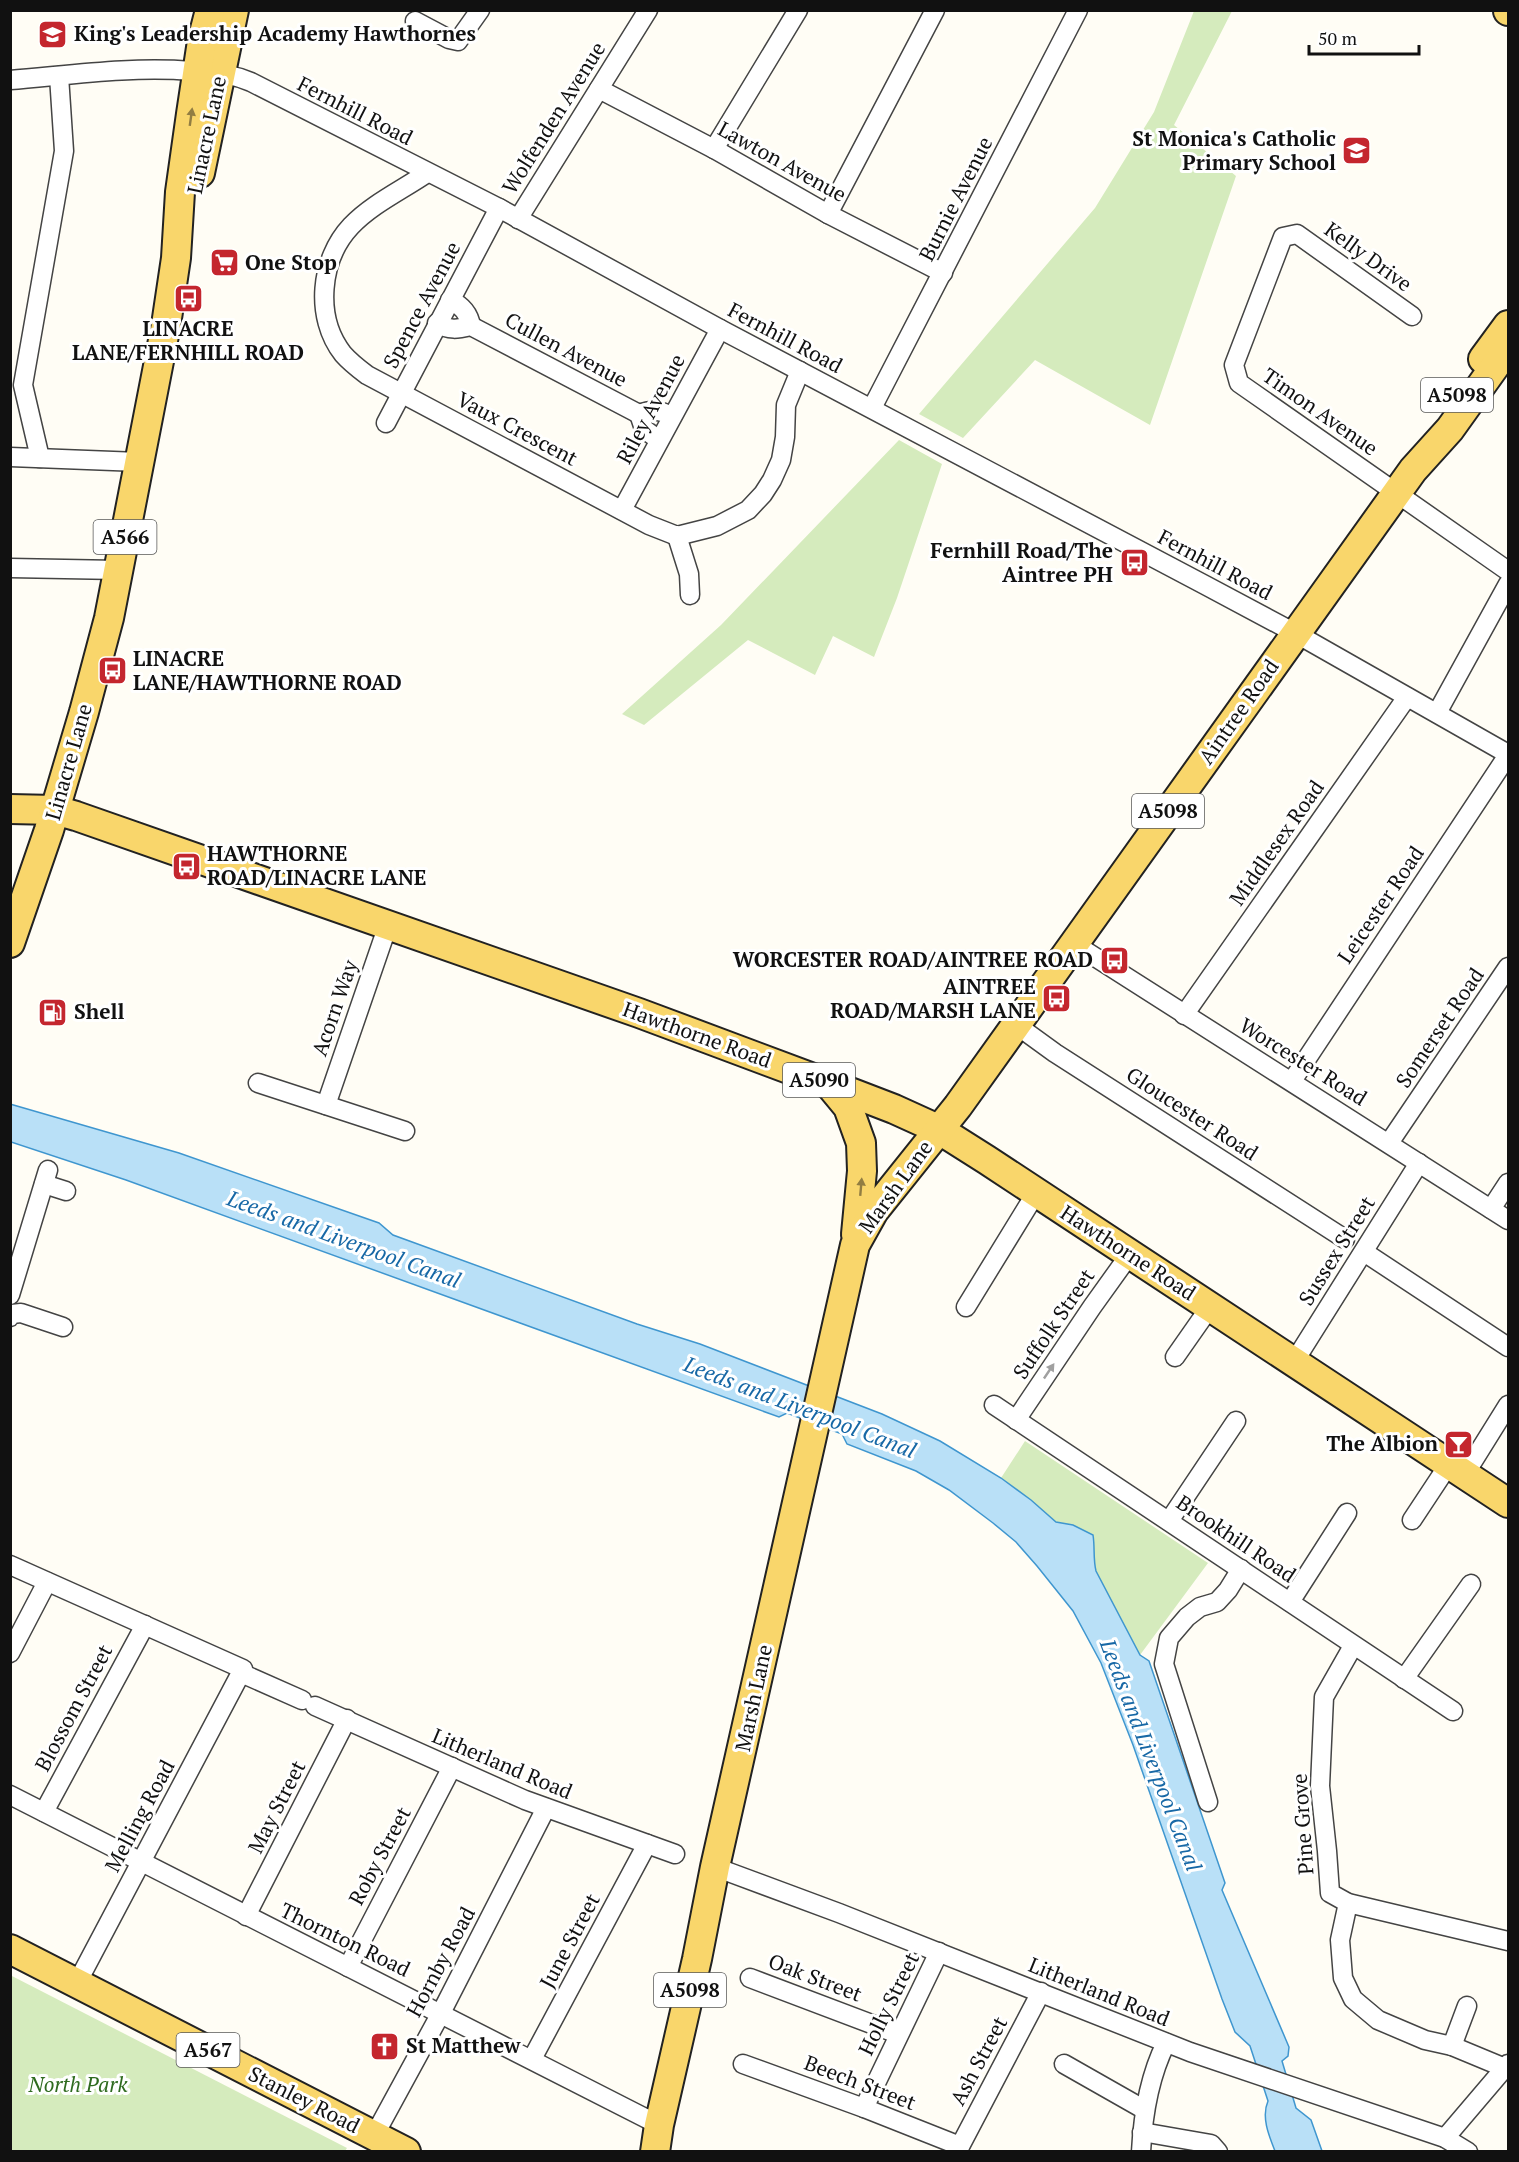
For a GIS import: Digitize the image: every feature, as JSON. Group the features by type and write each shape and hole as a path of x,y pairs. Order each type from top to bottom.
{"main road":[{"name":"Linacre Lane","path":"209,72 202,41 210,10"},
{"name":"Linacre Lane","path":"10,943 55,810 107,629 166,325 176,258 180,192 209,72 234,10"},
{"name":"Aintree Road","path":"1413,470 1439,419 1509,325"},
{"name":"Aintree Road","path":"938,1129 958,1106 1396,492 1449,429 1509,348"},
{"name":"Hawthorne Road","path":"10,809 55,810 76,816 639,1013 894,1109 938,1129 1509,1503"},
{"name":"Marsh Lane","path":"829,1084 849,1107 861,1143 862,1171 853,1256"},
{"name":"Marsh Lane","path":"657,2138 853,1256 863,1228 874,1211 938,1129"},
{"name":"Stanley Road","path":"10,1949 406,2151"}],"street":[{"path":"415,21 449,39 458,41 480,10"},
{"name":"Wolfenden Avenue","path":"518,219 648,10"},
{"path":"714,149 798,10"},
{"path":"828,214 935,10"},
{"name":"Burnie Avenue","path":"872,408 1078,10"},
{"name":"Fernhill Road","path":"10,80 110,70 164,69 233,75 251,82 499,208 720,329 1295,633 1509,755"},
{"path":"40,458 23,385 20,348 64,151 59,76"},
{"name":"Lawton Avenue","path":"599,89 714,149 828,214 943,273"},
{"name":"Vaux Crescent","path":"427,173 376,205 351,226 332,255 325,280 325,310 333,336 342,353 367,375 649,525 677,536"},
{"name":"Spence Avenue","path":"386,423 499,208"},
{"name":"Kelly Drive","path":"1297,234 1412,316"},
{"name":"Timon Avenue","path":"1297,234 1283,237 1234,365 1239,383 1396,492"},
{"name":"Cullen Avenue","path":"450,300 463,308 471,326"},
{"name":"Cullen Avenue","path":"437,323 457,330 471,326 639,414 644,429 660,440"},
{"name":"Riley Avenue","path":"622,510 720,329"},
{"path":"690,595 689,574 677,536 717,526 735,518 748,510 763,494 781,460 785,437 786,405 800,371"},
{"name":"Cullen Avenue","path":"639,414 648,410 656,410 672,416"},
{"path":"10,457 139,462"},
{"path":"1396,492 1509,571"},
{"path":"10,568 118,570"},
{"path":"1437,713 1509,584"},
{"name":"Middlesex Road","path":"1184,1015 1407,698"},
{"name":"Leicester Road","path":"1292,1081 1509,755"},
{"name":"Acorn Way","path":"326,1105 388,925"},
{"name":"Worcester Road","path":"1073,943 1509,1220"},
{"name":"Somerset Road","path":"1389,1143 1509,967"},
{"name":"Gloucester Road","path":"1015,1024 1055,1053 1345,1239"},
{"path":"258,1083 405,1131"},
{"name":"Sussex Street","path":"1294,1362 1419,1163"},
{"path":"10,1295 46,1177 66,1191"},
{"path":"1491,1209 1509,1183"},
{"path":"966,1307 1036,1193"},
{"path":"1364,1252 1509,1347"},
{"name":"Suffolk Street","path":"1017,1420 1130,1254"},
{"path":"1175,1357 1210,1307"},
{"path":"11,1313 21,1313 63,1327"},
{"path":"1412,1520 1457,1469 1509,1404"},
{"name":"Brookhill Road","path":"994,1405 1453,1711"},
{"path":"1169,1521 1236,1421"},
{"path":"1290,1602 1347,1513"},
{"name":"Litherland Road","path":"10,1565 309,1703 546,1808 675,1854"},
{"path":"1208,1802 1164,1664 1170,1638 1175,1631 1200,1607 1217,1602 1228,1590 1241,1569"},
{"path":"10,1653 47,1582"},
{"path":"1404,1679 1471,1584"},
{"name":"Blossom Street","path":"44,1812 144,1625"},
{"name":"Pine Grove","path":"1348,1903 1330,1893 1320,1786 1324,1696 1353,1646"},
{"name":"Melling Road","path":"77,1983 242,1671"},
{"name":"May Street","path":"246,1916 347,1719"},
{"name":"Roby Street","path":"348,1966 452,1767"},
{"name":"Thornton Road","path":"10,1795 140,1863 532,2059 657,2138"},
{"name":"Hornby Road","path":"374,2136 441,2013 546,1808"},
{"name":"June Street","path":"532,2059 647,1844"},
{"name":"Litherland Road","path":"716,1868 839,1912 1166,2043 1445,2138 1468,2151"},
{"path":"1445,2138 1507,2066 1452,2046 1425,2040 1378,2020 1353,1999 1343,1978 1340,1940 1348,1903 1509,1941"},
{"name":"Holly Street","path":"864,2108 939,1952"},
{"name":"Oak Street","path":"750,1978 898,2034"},
{"name":"Ash Street","path":"960,2149 1041,1992"},
{"path":"1452,2046 1467,2006"},
{"path":"1141,2151 1148,2091 1156,2064 1166,2043"},
{"name":"Beech Street","path":"743,2064 864,2108 960,2149"},
{"path":"1064,2064 1145,2110"},
{"path":"1142,2132 1211,2144 1218,2151"}],"green space":[{"path":"1194,11 1232,11 1174,125 1236,176 1150,425 1035,360 963,438 919,414 1095,208 1154,112"},
{"path":"899,440 942,464 897,598 874,657 833,636 815,675 748,640 644,725 622,714 721,625"},
{"path":"1025,1441 1208,1563 1140,1655 1096,1571 1095,1555 1073,1525 1056,1522 1001,1478"},
{"name":"North Park","path":"10,1975 347,2148 345,2151 11,2151"}],"water":[{"name":"Leeds and Liverpool Canal","path":"10,1104 179,1153 379,1223 393,1235 637,1324 700,1344 882,1414 940,1441 1001,1478 1056,1522 1073,1525 1093,1535 1096,1571 1140,1655 1149,1661 1225,1883 1222,1890 1289,2047 1288,2056 1282,2061 1296,2108 1311,2120 1322,2151 1275,2151 1268,2133 1265,2113 1268,2101 1250,2046 1235,2032 1222,1999 1133,1745 1101,1663 1073,1611 1016,1542 993,1523 949,1490 916,1471 847,1444 842,1434 787,1413 779,1417 126,1180 11,1142"}],"place":[{"name":"King's Leadership Academy Hawthornes","path":"53,34"},
{"name":"St Monica's Catholic Primary School","path":"1357,151"},
{"name":"One Stop","path":"224,263"},
{"name":"LINACRE LANE/FERNHILL ROAD","path":"188,298"},
{"name":"Fernhill Road/The Aintree PH","path":"1134,563"},
{"name":"LINACRE LANE/HAWTHORNE ROAD","path":"112,671"},
{"name":"HAWTHORNE ROAD/LINACRE LANE","path":"186,866"},
{"name":"WORCESTER ROAD/AINTREE ROAD","path":"1114,960"},
{"name":"AINTREE ROAD/MARSH LANE","path":"1057,999"},
{"name":"Shell","path":"53,1012"},
{"name":"The Albion","path":"1459,1444"},
{"name":"St Matthew","path":"385,2046"}]}
